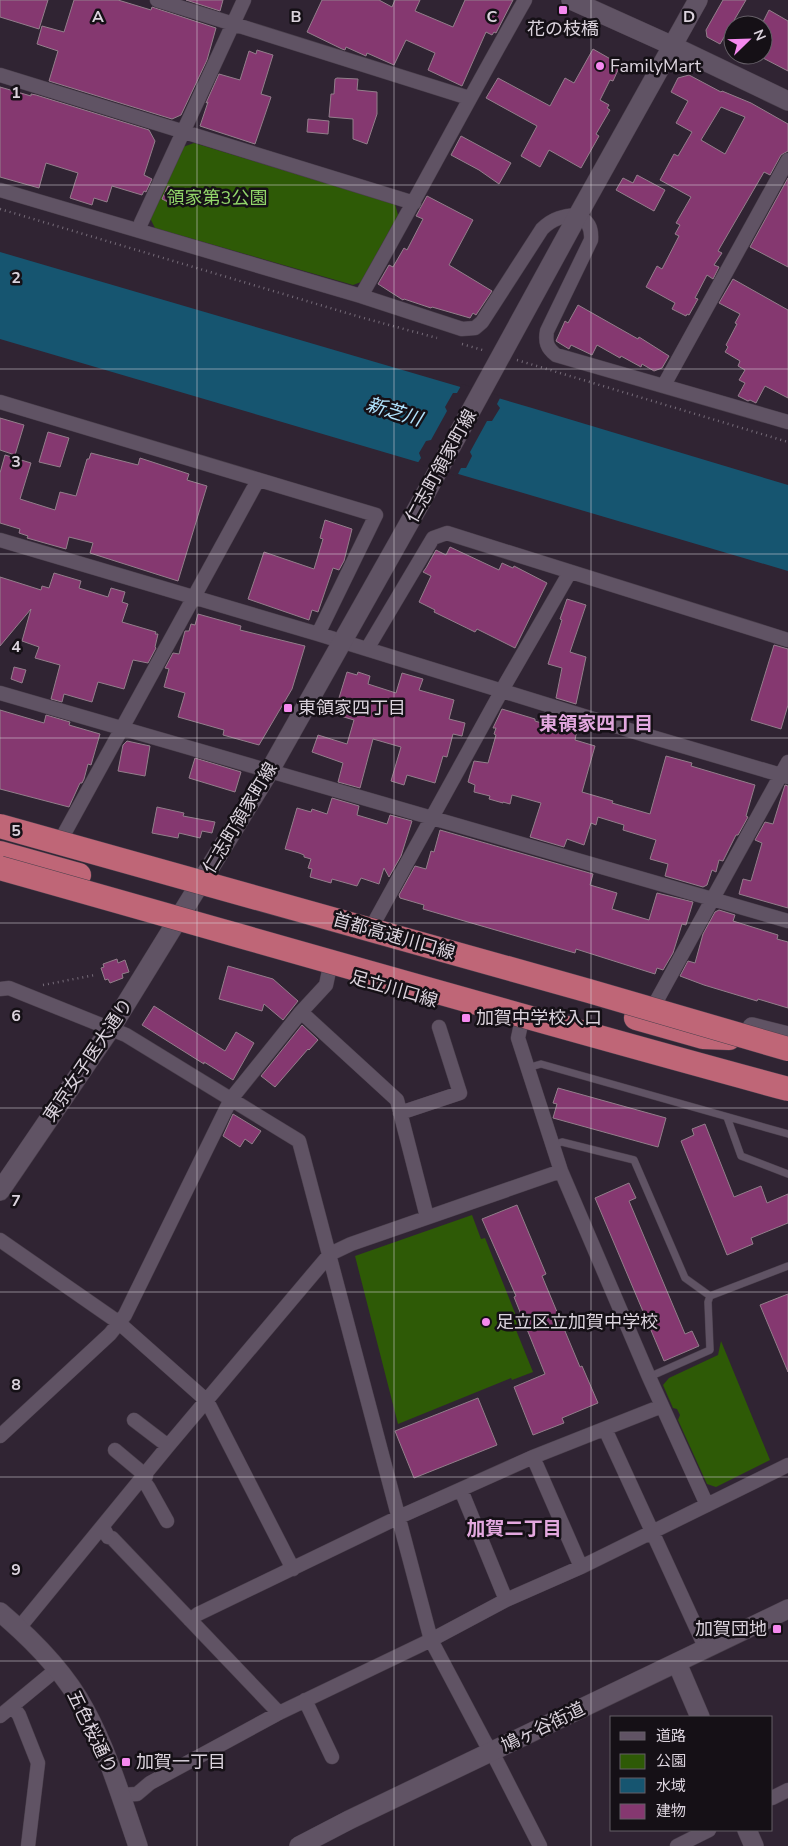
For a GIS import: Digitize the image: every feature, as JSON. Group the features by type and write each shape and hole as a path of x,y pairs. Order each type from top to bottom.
{"highway":[{"name":"首都高速川口線","path":"0,826 589,991 788,1049"},
{"path":"0,833 19,841 633,1026 701,1056 788,1099"},
{"path":"0,853 633,1026 703,1036 788,1043"},
{"path":"0,868 788,1090"}],"main road":[{"path":"571,0 788,101"},
{"name":"仁志町領家町線","path":"175,927 270,770 422,500 492,357 578,215 698,0"},
{"path":"0,816 788,1036"},
{"name":"足立川口線","path":"0,878 788,1099"},
{"name":"東京女子医大通り","path":"2,1184 111,1028 175,927"},
{"name":"鳩ヶ谷街道","path":"299,1846 349,1820 788,1609"},
{"name":"五色桜通り","path":"0,1612 19,1628 57,1669 85,1710 103,1747 138,1846"},
{"path":"676,1663 700,1716"},
{"path":"747,1831 754,1846"}],"street":[{"path":"160,0 469,98"},
{"path":"140,230 244,0"},
{"path":"361,296 525,0"},
{"path":"0,75 414,203"},
{"path":"664,385 788,160"},
{"path":"0,190 361,296 462,329 474,328 482,322 542,229 560,217 578,215 588,222 592,232 591,240 547,331 545,340 549,350 556,355 788,422"},
{"path":"0,402 376,515 318,634"},
{"path":"64,834 124,728 258,480"},
{"path":"368,649 433,538 447,533 788,640"},
{"path":"0,540 368,649 502,691 786,771 712,899 657,1000"},
{"path":"375,921 570,572"},
{"path":"0,693 788,921"},
{"path":"0,1436 110,1334 125,1315 231,1099 301,1012 326,985 329,971"},
{"path":"0,989 9,988 126,1035 299,1141 431,1640 492,1752 540,1846"},
{"path":"301,1012 397,1100 427,1217"},
{"path":"520,1024 518,1038 561,1171 706,1505"},
{"path":"400,1113 460,1093 439,1027"},
{"path":"19,1628 144,1478 168,1446 330,1254 341,1248 427,1217 561,1171"},
{"path":"0,1240 118,1322 206,1401 294,1568"},
{"path":"190,1620 198,1614 399,1517 533,1457 662,1406"},
{"path":"134,1420 168,1446"},
{"path":"605,1430 706,1649"},
{"path":"115,1450 144,1478 167,1521"},
{"path":"533,1457 581,1567"},
{"path":"120,1796 137,1794 150,1783 279,1713 431,1640 506,1600 581,1567 788,1465"},
{"path":"461,1490 506,1600"},
{"path":"103,1528 108,1537 112,1538 279,1713"},
{"path":"0,1716 57,1669"},
{"path":"305,1700 332,1757"},
{"path":"13,1706 19,1715 38,1763 28,1846"},
{"path":"773,1798 788,1790"},
{"path":"677,1846 707,1831"}],"lane":[{"path":"527,1068 541,1064 788,1134"},
{"path":"727,1117 741,1156 788,1174"},
{"path":"552,1144 562,1142 634,1160 685,1278 710,1296"},
{"path":"710,1296 788,1266"},
{"path":"649,1377 710,1350 708,1302 710,1296"}],"path":[{"path":"0,209 350,314 446,340"},
{"path":"455,342 492,357"},
{"path":"517,360 788,442"},
{"path":"41,986 95,975"}],"green space":[{"name":"領家第3公園","path":"194,143 395,204 398,215 361,282 353,285 155,228 150,218 183,147"},
{"path":"472,1215 481,1239 485,1238 521,1328 516,1330 533,1372 512,1380 511,1378 398,1424 355,1256"},
{"path":"721,1341 770,1460 716,1487 707,1484 678,1420 680,1415 677,1409 673,1408 663,1385 669,1378 718,1355"}],"water":[{"name":"新芝川","path":"0,252 788,485 788,571 0,339"}],"pier":[{"path":"462,384 501,396 497,404 500,408 492,421 487,421 470,452 472,456 466,468 461,468 457,476 417,464 421,458 419,453 426,441 431,440 447,411 445,407 453,393 457,393"}],"building":[{"path":"0,0 48,0 39,29 0,17"},
{"path":"74,0 118,0 151,10 152,7 216,28 207,60 181,115 172,119 49,81 58,51 37,44 42,26 64,32"},
{"path":"186,0 223,0 220,11"},
{"path":"322,0 379,0 392,7 395,0 420,0 415,11 453,27 465,0 513,0 496,33 494,32 492,35 486,32 462,86 428,70 435,53 406,40 394,65 367,53 366,56 346,47 345,50 342,49 307,32"},
{"path":"723,0 746,0 737,15 723,15 723,39 720,44 707,37 706,30"},
{"path":"769,10 788,21 788,71 773,63 773,15 766,15"},
{"path":"593,49 614,61 618,70 613,81 610,80 600,100 609,105 607,108 610,110 596,134 599,136 581,168 549,150 540,167 521,156 537,126 486,98 498,78 550,106 565,78 574,83"},
{"path":"257,50 273,55 261,94 271,97 255,144 200,126 208,102 206,103 219,74 240,80 249,51 256,54"},
{"path":"689,75 721,92 751,103 788,124 788,151 781,155 770,175 764,172 718,251 722,253 714,265 719,267 713,279 707,275 695,298 698,299 689,315 687,314 686,316 672,309 675,303 646,287 657,266 662,269 679,236 675,234 680,225 676,223 691,197 660,180 674,154 678,156 692,132 676,123 688,101 671,92 678,78","holes":["721,107 745,117 725,154 701,140"]},
{"path":"335,79 358,79 357,90 377,92 377,114 367,144 353,139 353,119 329,117 331,94 334,94"},
{"path":"0,87 31,96 31,94 36,95 149,130 155,141 144,175 152,179 146,192 144,191 142,195 112,186 107,202 94,198 92,205 70,198 78,173 46,163 39,188 0,177"},
{"path":"308,119 329,121 328,134 307,132"},
{"path":"461,136 511,163 499,184 479,170 451,155"},
{"path":"637,175 665,190 654,211 616,190 623,178 633,183"},
{"path":"788,178 788,267 750,247"},
{"path":"168,186 174,189 168,202 162,199"},
{"path":"427,196 473,220 449,265 492,291 476,315 473,313 470,318 403,300 378,284 389,265 393,267 404,248 407,250 423,219 416,216"},
{"path":"733,279 788,310 788,398 765,386 756,403 738,396 745,383 739,380 745,370 738,366 740,361 725,352 728,347 726,345 740,314 719,303"},
{"path":"578,305 638,339 639,337 669,356 662,368 654,371 642,364 641,367 597,345 592,355 571,345 569,349 556,341 565,321 568,323"},
{"path":"0,418 24,425 15,455 0,450"},
{"path":"48,432 69,438 60,467 39,462"},
{"path":"91,453 138,465 140,458 189,474 187,480 207,486 178,581 90,553 93,543 69,537 66,549 27,538 28,536 19,533 20,529 0,523 0,473 5,455 31,463 20,499 55,510 60,492 76,496 87,459 89,459"},
{"path":"325,520 352,529 344,561 339,570 333,568 318,612 312,610 309,620 248,599 264,552 314,569 323,539 320,538"},
{"path":"450,547 499,570 502,563 513,568 514,566 547,583 515,648 477,629 475,632 434,612 435,610 419,602 431,576 423,572 436,550 446,555"},
{"path":"54,573 81,581 79,588 108,597 111,588 125,592 122,602 128,604 122,622 158,634 156,648 148,663 133,660 124,689 98,682 92,702 64,694 62,702 51,699 60,665 35,658 39,647 22,641 31,609 0,646 0,577 41,590 42,586 49,588"},
{"path":"567,599 586,605 570,652 586,657 576,704 556,698 562,668 548,664"},
{"path":"198,614 241,626 240,630 305,646 292,689 259,745 223,735 224,730 178,717 185,693 164,687 169,669 165,668 173,653 179,654 185,631 189,631 191,624 195,625"},
{"path":"774,645 788,649 788,705 781,729 751,720"},
{"path":"14,667 26,670 22,683 11,679"},
{"path":"347,672 357,675 358,672 370,676 368,684 396,693 402,673 423,679 419,690 454,700 449,719 465,723 462,736 453,734 447,757 443,756 435,783 407,775 404,785 391,781 401,747 373,739 360,788 338,782 343,763 312,752 318,735 347,744 354,720 334,714"},
{"path":"502,709 558,728 561,718 578,725 575,740 595,746 582,792 613,801 612,803 650,814 666,756 692,763 691,766 755,785 746,816 748,817 738,835 736,835 723,861 719,860 716,872 712,870 707,885 703,887 665,876 668,864 650,859 656,840 623,830 624,825 598,817 596,825 591,823 584,845 567,839 564,847 530,837 541,803 512,795 510,804 503,803 489,799 490,796 474,792 475,785 468,782 474,761 488,763 496,735 494,734 496,728 493,728"},
{"path":"0,710 44,723 46,715 70,722 69,725 100,734 91,765 88,764 84,779 80,783 69,807 0,789"},
{"path":"127,741 150,746 145,776 118,771 123,745"},
{"path":"195,758 241,772 235,792 189,778"},
{"path":"785,785 788,786 788,908 739,894 743,879 751,881 762,843 755,840 765,822 773,824"},
{"path":"332,798 359,806 357,815 387,824 390,815 412,821 401,856 389,877 384,868 379,884 361,878 357,886 332,879 331,883 310,877 312,869 308,868 311,859 285,849 297,808 311,812 312,809 327,814"},
{"path":"157,807 184,813 183,816 215,822 212,833 202,831 200,838 179,833 178,838 152,833"},
{"path":"440,830 593,874 590,885 617,893 612,909 649,920 657,893 693,902 686,925 682,924 673,953 663,970 657,968 655,974 576,949 575,953 423,909 424,905 400,898 399,895 415,866 426,869 431,851 434,852"},
{"path":"719,910 735,915 733,921 778,935 777,939 788,942 788,1008 758,999 757,1001 680,976 688,961 695,963 703,934 715,912"},
{"path":"117,959 118,963 125,960 129,972 122,974 123,978 110,983 108,979 105,980 101,968 104,967 103,964"},
{"path":"228,966 273,979 298,1001 283,1020 264,1004 262,1011 219,999"},
{"path":"154,1006 225,1051 236,1032 254,1043 233,1080 142,1025"},
{"path":"302,1025 318,1040 275,1087 261,1076"},
{"path":"558,1088 666,1118 658,1147 553,1118 557,1104 553,1103"},
{"path":"233,1114 261,1131 252,1144 245,1139 240,1147 223,1136"},
{"path":"705,1124 734,1197 761,1186 767,1203 788,1194 788,1223 751,1238 753,1244 727,1255 681,1141 694,1135 692,1129"},
{"path":"629,1183 636,1198 629,1201 685,1334 692,1331 699,1346 664,1361 595,1198"},
{"path":"517,1205 546,1274 542,1276 580,1367 582,1366 598,1403 562,1418 564,1423 533,1435 514,1387 545,1374 514,1297 516,1296 482,1219"},
{"path":"788,1294 788,1372 760,1305"},
{"path":"478,1398 497,1445 414,1478 395,1431"}],"place":[{"name":"花の枝橋","path":"563,10"},
{"name":"FamilyMart","path":"600,66"},
{"name":"東領家四丁目","path":"288,708"},
{"name":"加賀中学校入口","path":"466,1018"},
{"name":"足立区立加賀中学校","path":"486,1322"},
{"name":"加賀団地","path":"777,1629"},
{"name":"加賀一丁目","path":"126,1762"}],"district":[{"name":"東領家四丁目","path":"596,724"},
{"name":"加賀二丁目","path":"514,1529"}]}
